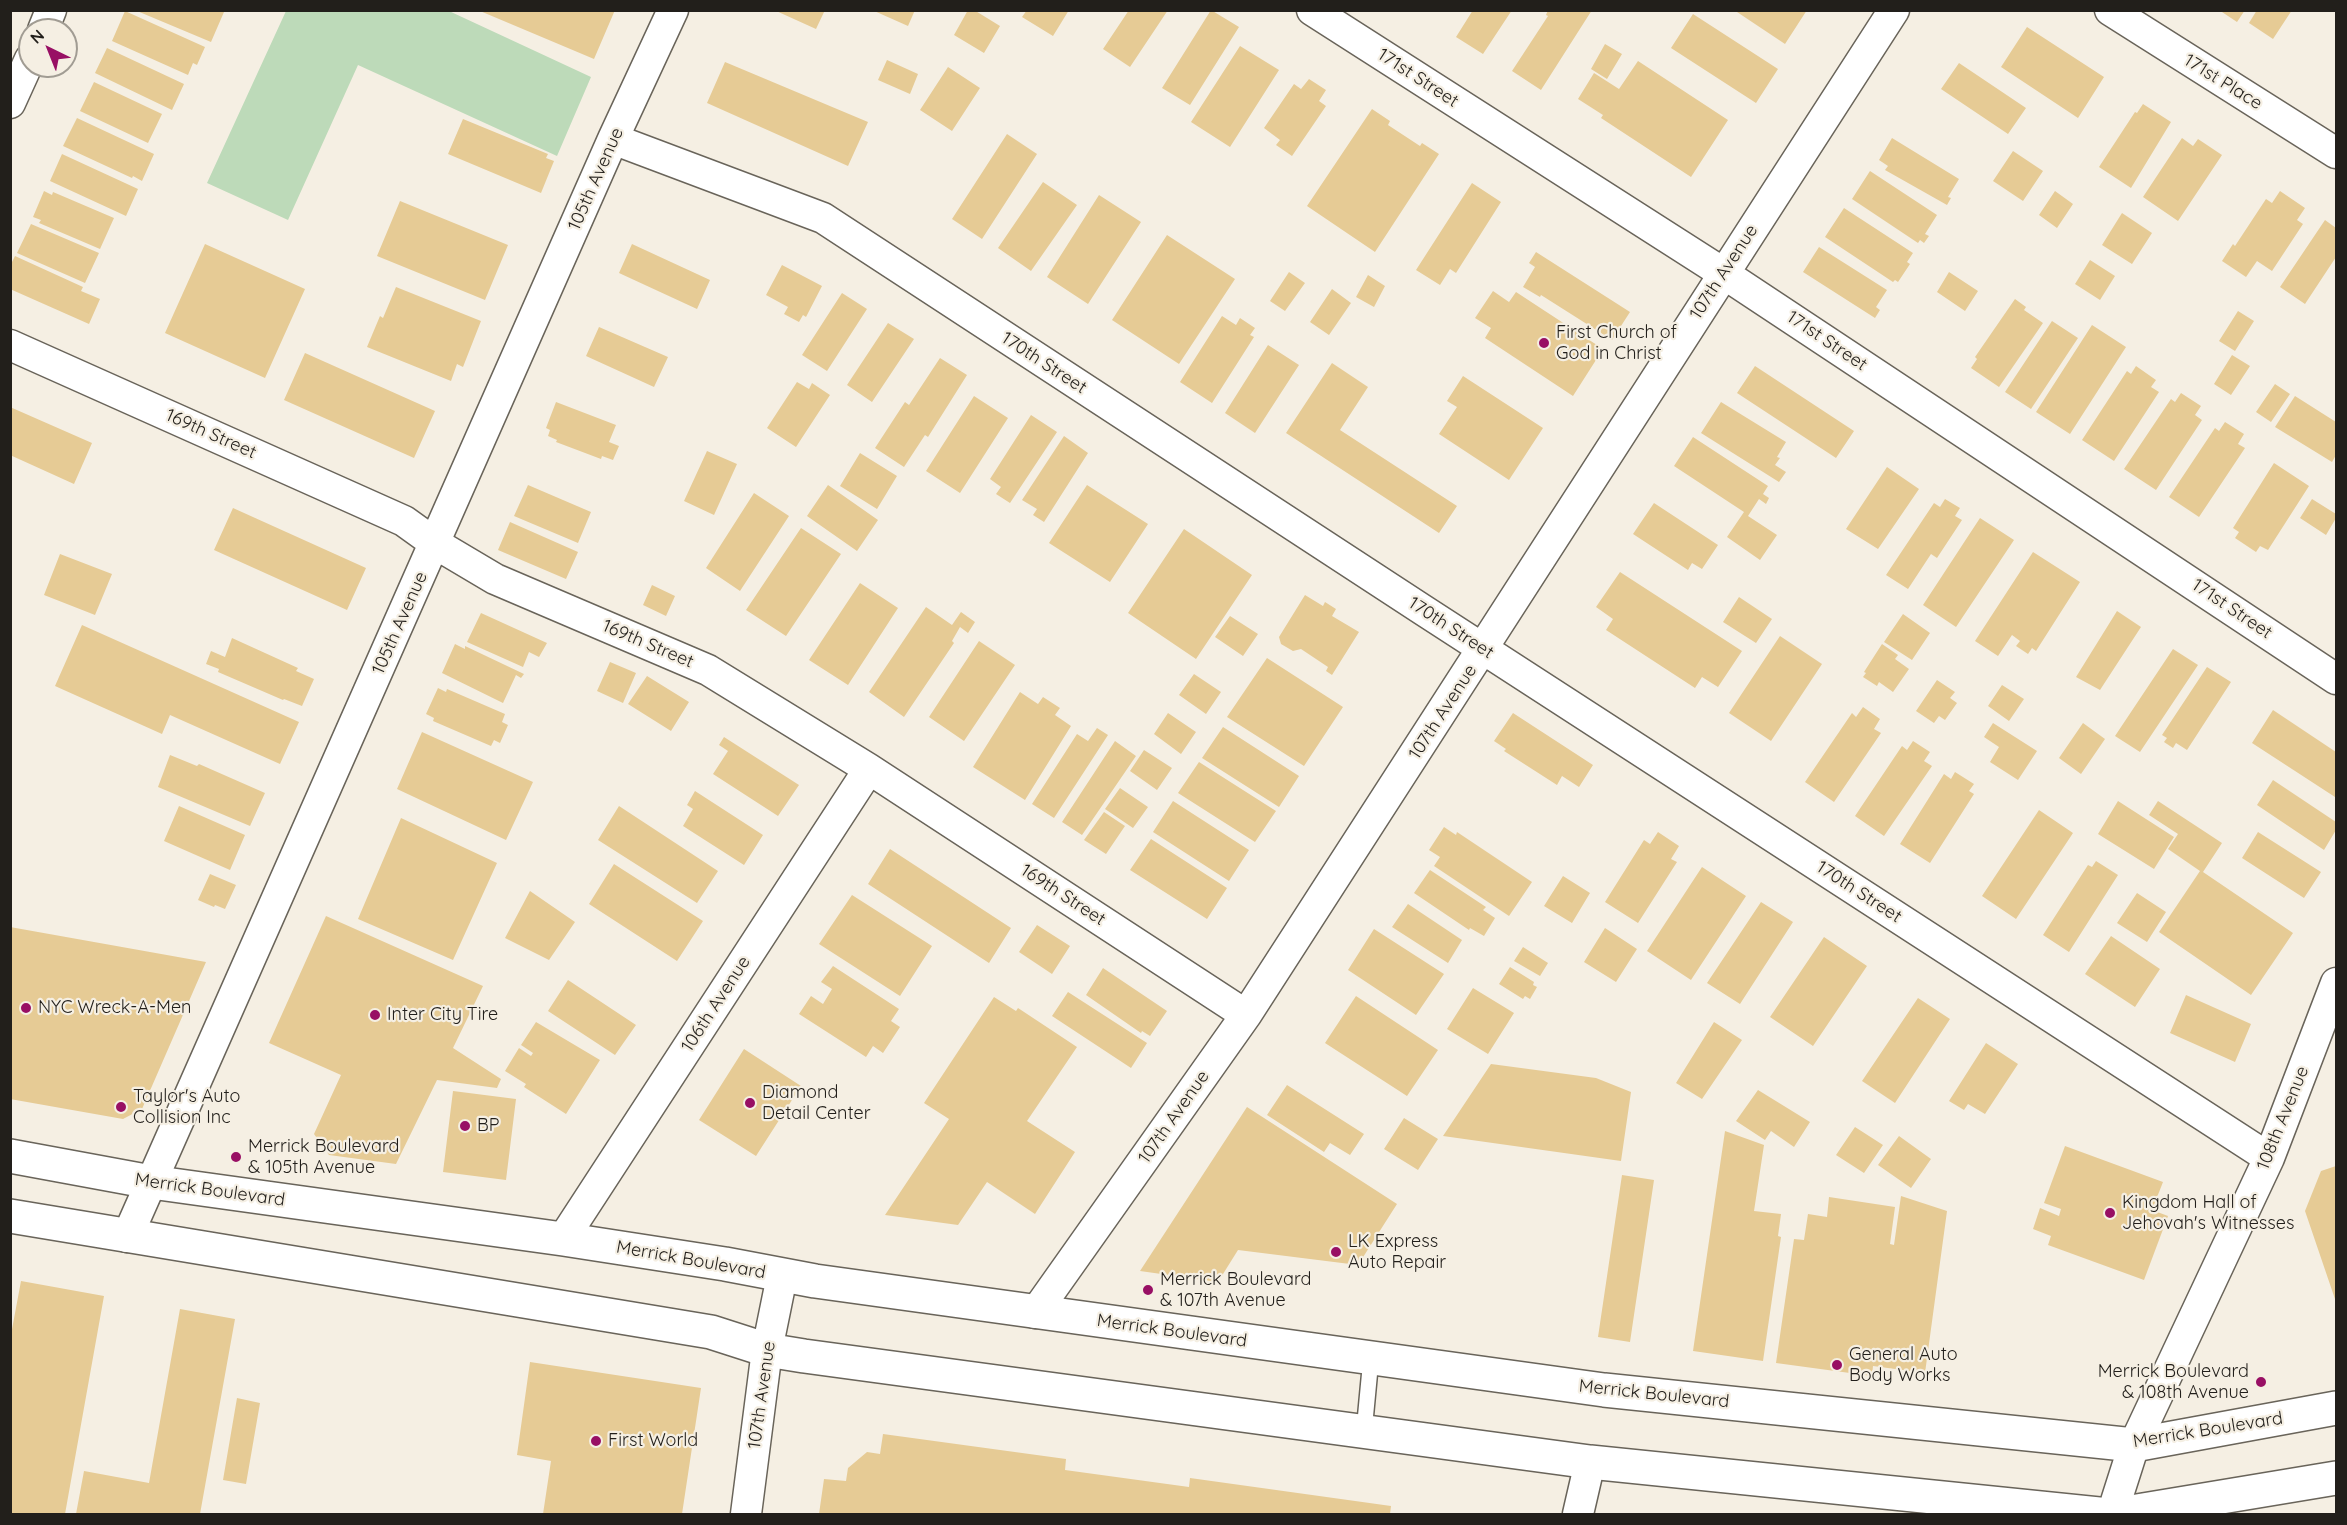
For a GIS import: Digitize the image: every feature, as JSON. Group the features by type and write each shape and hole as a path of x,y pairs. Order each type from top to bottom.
{"main road":[{"name":"Merrick Boulevard","path":"10,1156 151,1182 563,1239 725,1264 782,1276 1035,1313 1604,1390 2134,1445 2337,1408"},
{"path":"10,1216 711,1332 767,1350 998,1384 1590,1462 2099,1515"},
{"path":"2119,1515 2206,1507 2337,1478"}],"street":[{"name":"105th Avenue","path":"127,1237 436,544 613,139 673,10"},
{"name":"171st Street","path":"1312,10 1723,273 2337,679"},
{"name":"107th Avenue","path":"1035,1313 1246,1016 1894,10"},
{"name":"171st Place","path":"2110,10 2337,153"},
{"path":"10,103 21,78"},
{"name":"170th Street","path":"613,139 823,218 2269,1158"},
{"name":"169th Street","path":"10,345 404,521 436,544 495,579 708,670 868,769 1246,1016"},
{"name":"106th Avenue","path":"563,1239 868,769"},
{"name":"108th Avenue","path":"2112,1515 2134,1445 2269,1158 2337,983"},
{"name":"107th Avenue","path":"746,1515 767,1350 782,1276"},
{"path":"1578,1515 1590,1462"}],"lane":[{"path":"1365,1432 1371,1358"}],"green space":[{"path":"286,11 449,11 591,77 557,156 358,65 288,220 207,183"}],"building":[{"path":"221,10 224,12 211,42 137,11"},
{"path":"480,10 615,10 594,59 480,11"},
{"path":"774,10 825,10 816,29"},
{"path":"872,10 915,10 908,26"},
{"path":"968,10 974,10 1000,26 984,53 954,35"},
{"path":"1027,10 1069,10 1053,36 1022,17"},
{"path":"1129,10 1168,10 1130,67 1103,49"},
{"path":"1211,10 1239,27 1190,105 1162,88"},
{"path":"1473,10 1512,10 1483,54 1456,37"},
{"path":"1548,10 1592,10 1541,90 1512,71 1548,16 1546,15"},
{"path":"1734,10 1807,10 1785,44"},
{"path":"2219,10 2245,10 2237,22"},
{"path":"2257,10 2292,10 2273,39 2249,23"},
{"path":"125,11 205,47 197,65 193,63 188,75 112,41"},
{"path":"1693,14 1778,69 1756,103 1671,48"},
{"path":"2027,27 2104,77 2078,118 2001,67"},
{"path":"1605,44 1622,54 1607,79 1591,69"},
{"path":"1240,46 1279,70 1230,147 1191,122"},
{"path":"107,48 184,84 172,110 95,73"},
{"path":"887,60 918,74 910,94 878,80"},
{"path":"1638,61 1728,120 1691,177 1601,118 1603,115 1578,99 1594,73 1619,89"},
{"path":"725,62 868,122 848,166 707,103"},
{"path":"1959,63 2026,108 2008,134 1941,89"},
{"path":"948,67 980,88 952,131 920,110"},
{"path":"1309,79 1326,90 1319,101 1326,106 1292,156 1276,145 1280,140 1264,128 1294,84 1301,89"},
{"path":"94,82 162,114 148,143 80,111"},
{"path":"2143,104 2171,122 2131,188 2099,167 2135,112 2137,113"},
{"path":"1372,109 1390,121 1388,125 1420,146 1422,143 1439,154 1375,252 1307,206"},
{"path":"77,118 154,154 142,181 63,146"},
{"path":"463,119 548,154 546,158 554,161 541,193 448,154"},
{"path":"1007,134 1037,154 982,239 952,219"},
{"path":"1892,138 1959,179 1948,197 1951,198 1947,205 1885,170 1888,166 1879,160"},
{"path":"2182,138 2193,146 2198,139 2222,155 2178,221 2143,197"},
{"path":"2013,151 2043,171 2023,201 1993,181"},
{"path":"62,154 138,189 126,216 50,181"},
{"path":"1870,171 1937,215 1925,234 1929,236 1924,243 1920,240 1918,243 1852,199"},
{"path":"1043,182 1077,205 1031,271 998,248"},
{"path":"1472,183 1501,202 1456,273 1450,269 1440,285 1416,270"},
{"path":"44,191 52,195 53,192 114,218 100,249 39,223 41,220 33,217"},
{"path":"2055,191 2073,204 2057,228 2039,215"},
{"path":"2280,191 2305,208 2297,220 2303,224 2272,271 2257,261 2246,277 2222,261 2233,244 2235,246 2266,199 2272,203"},
{"path":"1099,195 1141,222 1088,304 1047,277"},
{"path":"400,201 508,245 485,300 377,256"},
{"path":"1844,208 1913,253 1907,262 1910,264 1898,282 1895,280 1893,282 1825,237"},
{"path":"2122,213 2152,233 2132,264 2102,245"},
{"path":"2325,220 2336,228 2336,257 2305,304 2280,287"},
{"path":"31,224 99,253 85,283 17,253"},
{"path":"1167,235 1235,279 1179,364 1112,320"},
{"path":"205,244 305,289 265,378 165,333"},
{"path":"632,244 710,280 697,309 619,273"},
{"path":"1819,247 1887,290 1876,307 1880,310 1875,318 1803,272"},
{"path":"1536,252 1630,312 1612,340 1541,295 1540,297 1523,287 1535,267 1529,263"},
{"path":"15,256 83,287 81,291 100,299 89,324 10,289 10,266"},
{"path":"2090,260 2115,276 2100,300 2075,284"},
{"path":"782,265 822,286 806,317 803,315 799,322 784,314 788,307 766,295"},
{"path":"1289,272 1305,283 1285,311 1270,301"},
{"path":"1949,272 1978,291 1965,311 1937,292"},
{"path":"1368,275 1385,286 1374,307 1356,297"},
{"path":"396,287 481,321 463,367 457,364 451,381 367,347"},
{"path":"1332,289 1351,303 1329,335 1310,322"},
{"name":"First Church of God in Christ","path":"1493,291 1509,302 1516,292 1603,349 1573,396 1485,338 1491,328 1475,318"},
{"path":"842,293 867,309 827,371 802,355"},
{"path":"2015,299 2026,307 2024,310 2043,323 1999,387 1971,368 1977,359 1975,357"},
{"path":"2238,311 2254,321 2235,351 2219,341"},
{"path":"1222,316 1236,325 1240,318 1255,328 1250,335 1254,337 1212,403 1180,382"},
{"path":"2052,321 2078,338 2031,409 2005,392"},
{"path":"888,323 914,339 872,402 847,385"},
{"path":"2092,325 2126,347 2070,434 2036,412"},
{"path":"599,327 668,357 654,387 586,356"},
{"path":"1268,345 1299,365 1255,433 1225,413"},
{"path":"305,353 435,411 414,458 284,400"},
{"path":"2232,355 2250,366 2231,395 2214,384"},
{"path":"940,358 967,375 928,437 925,435 904,467 875,448 905,402 909,405"},
{"path":"1332,363 1368,387 1340,430 1457,506 1439,533 1286,433"},
{"path":"1755,366 1854,431 1836,458 1737,393"},
{"path":"2136,366 2156,380 2151,387 2159,392 2114,461 2082,440 2127,371 2131,374"},
{"path":"1463,376 1543,428 1509,480 1439,434 1457,407 1447,401"},
{"path":"797,382 809,389 812,383 830,395 796,447 767,428"},
{"path":"2275,384 2290,394 2271,422 2256,412"},
{"path":"2181,393 2201,406 2195,415 2202,420 2156,490 2124,469 2171,399 2175,402"},
{"path":"974,396 1008,418 960,493 926,471"},
{"path":"2295,396 2336,422 2336,455 2332,462 2275,427"},
{"path":"556,402 616,425 609,442 619,446 613,460 602,456 601,459 556,442 557,440 548,436 550,430 546,428"},
{"path":"1721,402 1786,442 1775,465 1786,472 1779,482 1701,433"},
{"path":"10,407 92,443 74,484 10,455"},
{"path":"1031,415 1057,432 1010,503 996,494 1001,487 990,479"},
{"path":"2225,422 2244,434 2238,444 2245,448 2199,517 2169,497 2215,428 2219,431"},
{"path":"1064,436 1088,453 1044,522 1033,515 1037,509 1022,500"},
{"path":"1693,437 1768,486 1763,494 1769,498 1766,504 1759,499 1748,516 1777,535 1760,560 1727,537 1744,512 1674,466"},
{"path":"707,451 737,464 714,515 684,501"},
{"path":"860,453 897,476 877,509 840,486"},
{"path":"2274,463 2309,486 2268,550 2260,546 2256,552 2235,538 2239,532 2233,528"},
{"path":"1887,467 1919,489 1878,549 1846,529"},
{"path":"528,485 591,512 578,543 514,516"},
{"path":"828,485 878,520 857,551 807,516"},
{"path":"1087,485 1148,524 1110,582 1049,543"},
{"path":"754,493 789,516 740,591 706,568"},
{"path":"1945,499 1960,508 1955,516 1962,520 1937,558 1931,554 1908,589 1886,575 1934,503 1940,507"},
{"path":"2312,499 2336,514 2326,535 2300,518"},
{"path":"1654,503 1718,545 1702,569 1692,563 1688,570 1633,534"},
{"path":"233,508 366,568 347,610 214,550"},
{"path":"1980,518 2014,540 1956,627 1923,605"},
{"path":"510,522 578,552 566,579 498,550"},
{"path":"801,528 841,554 786,636 746,610"},
{"path":"1184,529 1252,575 1196,659 1128,613"},
{"path":"2033,552 2080,582 2036,651 2032,648 2028,654 2016,646 2020,641 2012,635 1998,656 1975,641"},
{"path":"60,554 112,574 95,615 44,595"},
{"path":"1620,572 1742,651 1718,687 1702,677 1695,688 1606,630 1613,619 1596,607"},
{"path":"860,583 898,608 848,685 809,660"},
{"path":"652,585 675,596 666,616 643,605"},
{"path":"1305,595 1323,606 1325,602 1336,609 1332,616 1359,632 1332,675 1326,671 1328,667 1301,649 1293,651 1281,644 1279,637"},
{"path":"1739,597 1772,619 1756,643 1723,622"},
{"path":"926,607 952,625 961,612 975,622 968,633 960,627 952,641 954,643 904,717 869,692"},
{"path":"2117,611 2141,627 2100,690 2076,677"},
{"path":"481,613 547,643 539,657 529,652 523,667 467,642"},
{"path":"1903,614 1930,633 1912,660 1884,642"},
{"path":"1230,616 1258,634 1243,656 1215,637"},
{"path":"82,625 299,722 280,764 170,715 162,734 55,686"},
{"path":"1780,636 1822,664 1771,741 1729,713"},
{"path":"232,638 298,668 296,671 314,679 302,706 218,672 219,669 206,664 211,651 225,657"},
{"path":"979,641 1015,665 964,741 929,717"},
{"path":"455,644 465,649 465,646 524,674 521,678 516,675 503,703 442,673"},
{"path":"1882,644 1898,655 1895,659 1909,669 1893,692 1879,682 1877,686 1863,677"},
{"path":"2173,649 2198,665 2140,752 2115,736"},
{"path":"1267,658 1343,707 1304,766 1227,717"},
{"path":"610,662 636,673 623,703 597,691"},
{"path":"2207,667 2231,682 2187,750 2176,743 2173,748 2164,742 2167,738 2162,735"},
{"path":"1194,674 1221,692 1206,714 1179,695"},
{"path":"647,676 689,702 671,731 628,704"},
{"path":"1937,680 1955,692 1950,698 1957,703 1945,720 1939,716 1934,723 1916,711"},
{"path":"2002,685 2024,699 2009,721 1988,706"},
{"path":"438,688 446,692 447,689 505,714 502,722 508,725 500,743 494,740 491,746 433,721 434,718 426,714"},
{"path":"1020,692 1038,704 1043,697 1060,708 1055,715 1071,726 1025,800 973,767"},
{"path":"1863,707 1880,719 1874,729 1881,733 1834,802 1805,782 1852,713 1856,717"},
{"path":"2273,710 2336,752 2335,797 2252,743"},
{"path":"1168,713 1196,732 1181,754 1154,734"},
{"path":"1513,713 1593,765 1579,787 1562,776 1557,785 1504,751 1506,749 1494,741"},
{"path":"1993,723 2037,751 2018,780 1990,762 1999,747 1984,737"},
{"path":"2083,723 2105,739 2081,774 2059,758"},
{"path":"1223,727 1299,776 1279,807 1202,758"},
{"path":"1097,728 1108,735 1054,818 1032,804 1077,734 1088,741"},
{"path":"422,732 533,782 506,840 397,789"},
{"path":"724,737 799,785 778,816 713,774 728,751 719,745"},
{"path":"1115,741 1136,756 1082,835 1062,822"},
{"path":"1913,741 1930,752 1924,761 1932,766 1884,836 1855,816 1902,746 1907,750"},
{"path":"1144,750 1172,768 1157,790 1130,771"},
{"path":"170,755 197,766 199,764 265,793 250,826 158,787"},
{"path":"1199,762 1276,811 1255,842 1178,793"},
{"path":"1955,772 1974,784 1969,791 1974,794 1930,863 1900,844 1944,774 1951,779"},
{"path":"2273,780 2336,822 2336,830 2324,850 2257,805"},
{"path":"1120,788 1148,807 1133,828 1105,809"},
{"path":"695,791 763,835 744,865 683,826 693,809 687,805"},
{"path":"1173,801 1249,850 1229,881 1153,832"},
{"path":"2118,801 2174,837 2154,869 2098,834"},
{"path":"2158,801 2222,843 2203,872 2293,933 2251,995 2159,932 2200,871 2168,849 2178,834 2149,815"},
{"path":"179,806 245,835 230,870 164,841"},
{"path":"619,806 718,871 697,903 598,840"},
{"path":"2039,810 2073,833 2016,919 1982,896"},
{"path":"1104,812 1125,826 1106,854 1084,840"},
{"path":"401,818 497,863 453,960 358,919"},
{"path":"1444,827 1456,835 1457,832 1532,882 1509,916 1434,866 1440,857 1429,850"},
{"path":"1658,832 1679,846 1671,859 1677,862 1638,923 1605,902 1644,840 1650,844"},
{"path":"2258,832 2321,872 2304,898 2242,858"},
{"path":"1151,839 1227,888 1207,919 1130,870"},
{"path":"890,849 1011,928 989,963 868,884"},
{"path":"2096,861 2118,875 2069,952 2043,935 2088,865 2092,867"},
{"path":"614,864 703,921 677,961 589,904"},
{"path":"1702,867 1746,896 1691,980 1647,951"},
{"path":"1430,870 1486,907 1483,910 1495,918 1484,936 1470,928 1469,930 1414,893"},
{"path":"210,874 236,885 225,909 198,900"},
{"path":"1563,876 1590,893 1572,923 1544,906"},
{"path":"530,891 575,922 549,960 505,938"},
{"path":"2137,893 2166,912 2147,942 2117,923"},
{"path":"852,895 932,946 900,996 819,944"},
{"path":"1761,902 1793,922 1740,1004 1707,983"},
{"path":"1408,904 1462,940 1448,963 1392,927"},
{"name":"Inter City Tire","path":"326,916 483,986 453,1048 501,1079 497,1088 437,1080 396,1164 329,1155 314,1134 341,1075 269,1043"},
{"path":"1037,925 1070,946 1052,974 1019,952"},
{"path":"10,927 206,962 142,1109 123,1119 10,1099"},
{"path":"1605,928 1637,949 1616,982 1584,962"},
{"path":"1374,929 1444,974 1416,1015 1348,970"},
{"path":"2111,936 2160,969 2135,1007 2085,974"},
{"path":"1824,937 1867,966 1813,1046 1770,1017"},
{"path":"1523,947 1548,963 1540,976 1514,961"},
{"path":"833,966 899,1009 891,1021 900,1027 883,1053 873,1046 866,1057 799,1014 811,996 823,1004 832,989 821,982"},
{"path":"1510,967 1534,982 1533,985 1537,987 1530,999 1525,996 1523,999 1499,984"},
{"path":"1103,968 1167,1011 1150,1036 1142,1031 1141,1033 1086,995"},
{"path":"568,980 636,1025 615,1055 548,1011"},
{"path":"1473,988 1514,1013 1488,1054 1447,1029"},
{"path":"1068,992 1147,1043 1131,1068 1052,1016"},
{"path":"2186,995 2251,1024 2235,1062 2170,1033"},
{"path":"1356,996 1438,1050 1407,1096 1325,1043"},
{"path":"994,997 1016,1011 1018,1008 1077,1047 1027,1121 1075,1152 1035,1214 987,1182 958,1225 885,1215 949,1119 924,1103"},
{"path":"1918,998 1950,1019 1895,1103 1862,1081"},
{"path":"536,1022 600,1060 566,1114 524,1087 526,1084 505,1071 519,1048 531,1056 533,1053 521,1045"},
{"path":"1714,1022 1742,1040 1702,1099 1676,1083"},
{"path":"1986,1043 2018,1064 1985,1114 1968,1104 1964,1110 1949,1101"},
{"name":"Diamond Detail Center","path":"744,1049 801,1086 756,1156 699,1120"},
{"path":"1491,1064 1596,1078 1631,1092 1621,1161 1443,1136"},
{"path":"1287,1085 1364,1134 1350,1155 1330,1143 1324,1152 1267,1115"},
{"path":"1758,1090 1810,1122 1794,1147 1771,1131 1765,1140 1736,1121"},
{"path":"453,1091 516,1099 506,1180 443,1172"},
{"path":"1247,1107 1397,1204 1358,1265 1238,1250 1218,1282 1140,1271"},
{"path":"1404,1118 1438,1139 1418,1170 1384,1149"},
{"path":"1855,1127 1883,1145 1864,1173 1836,1155"},
{"path":"1725,1131 1764,1145 1754,1211 1781,1214 1778,1236 1781,1237 1763,1361 1693,1351"},
{"path":"1899,1136 1931,1159 1911,1188 1878,1165"},
{"name":"Kingdom Hall of Jehovah's Witnesses","path":"2065,1146 2163,1182 2152,1210 2168,1216 2144,1280 2048,1245 2051,1236 2033,1229 2040,1208 2059,1216 2061,1209 2044,1203"},
{"path":"2336,1166 2336,1302 2305,1211 2321,1171"},
{"path":"1622,1175 1654,1180 1630,1342 1598,1337"},
{"path":"1901,1196 1947,1211 1925,1373 1873,1366 1872,1376 1776,1363 1794,1239 1804,1240 1808,1214 1827,1217 1829,1197 1895,1207 1890,1244 1894,1245"},
{"path":"21,1281 104,1296 65,1514 10,1514 10,1340"},
{"path":"180,1309 235,1319 200,1514 76,1514 84,1471 149,1483"},
{"path":"530,1362 701,1388 682,1514 543,1514 551,1461 517,1455"},
{"path":"237,1398 260,1403 246,1484 223,1480"},
{"path":"883,1434 1066,1459 1065,1470 1189,1487 1190,1478 1391,1506 1390,1514 819,1514 824,1479 846,1481 848,1468 867,1452 880,1454"}],"place":[{"name":"First Church of God in Christ","path":"1544,343"},
{"name":"NYC Wreck-A-Men","path":"26,1008"},
{"name":"Inter City Tire","path":"375,1015"},
{"name":"Diamond Detail Center","path":"750,1103"},
{"name":"Taylor's Auto Collision Inc","path":"121,1107"},
{"name":"BP","path":"465,1126"},
{"name":"Merrick Boulevard & 105th Avenue","path":"236,1157"},
{"name":"Kingdom Hall of Jehovah's Witnesses","path":"2110,1213"},
{"name":"LK Express Auto Repair","path":"1336,1252"},
{"name":"Merrick Boulevard & 107th Avenue","path":"1148,1290"},
{"name":"General Auto Body Works","path":"1837,1365"},
{"name":"Merrick Boulevard & 108th Avenue","path":"2261,1382"},
{"name":"First World","path":"596,1441"}]}
